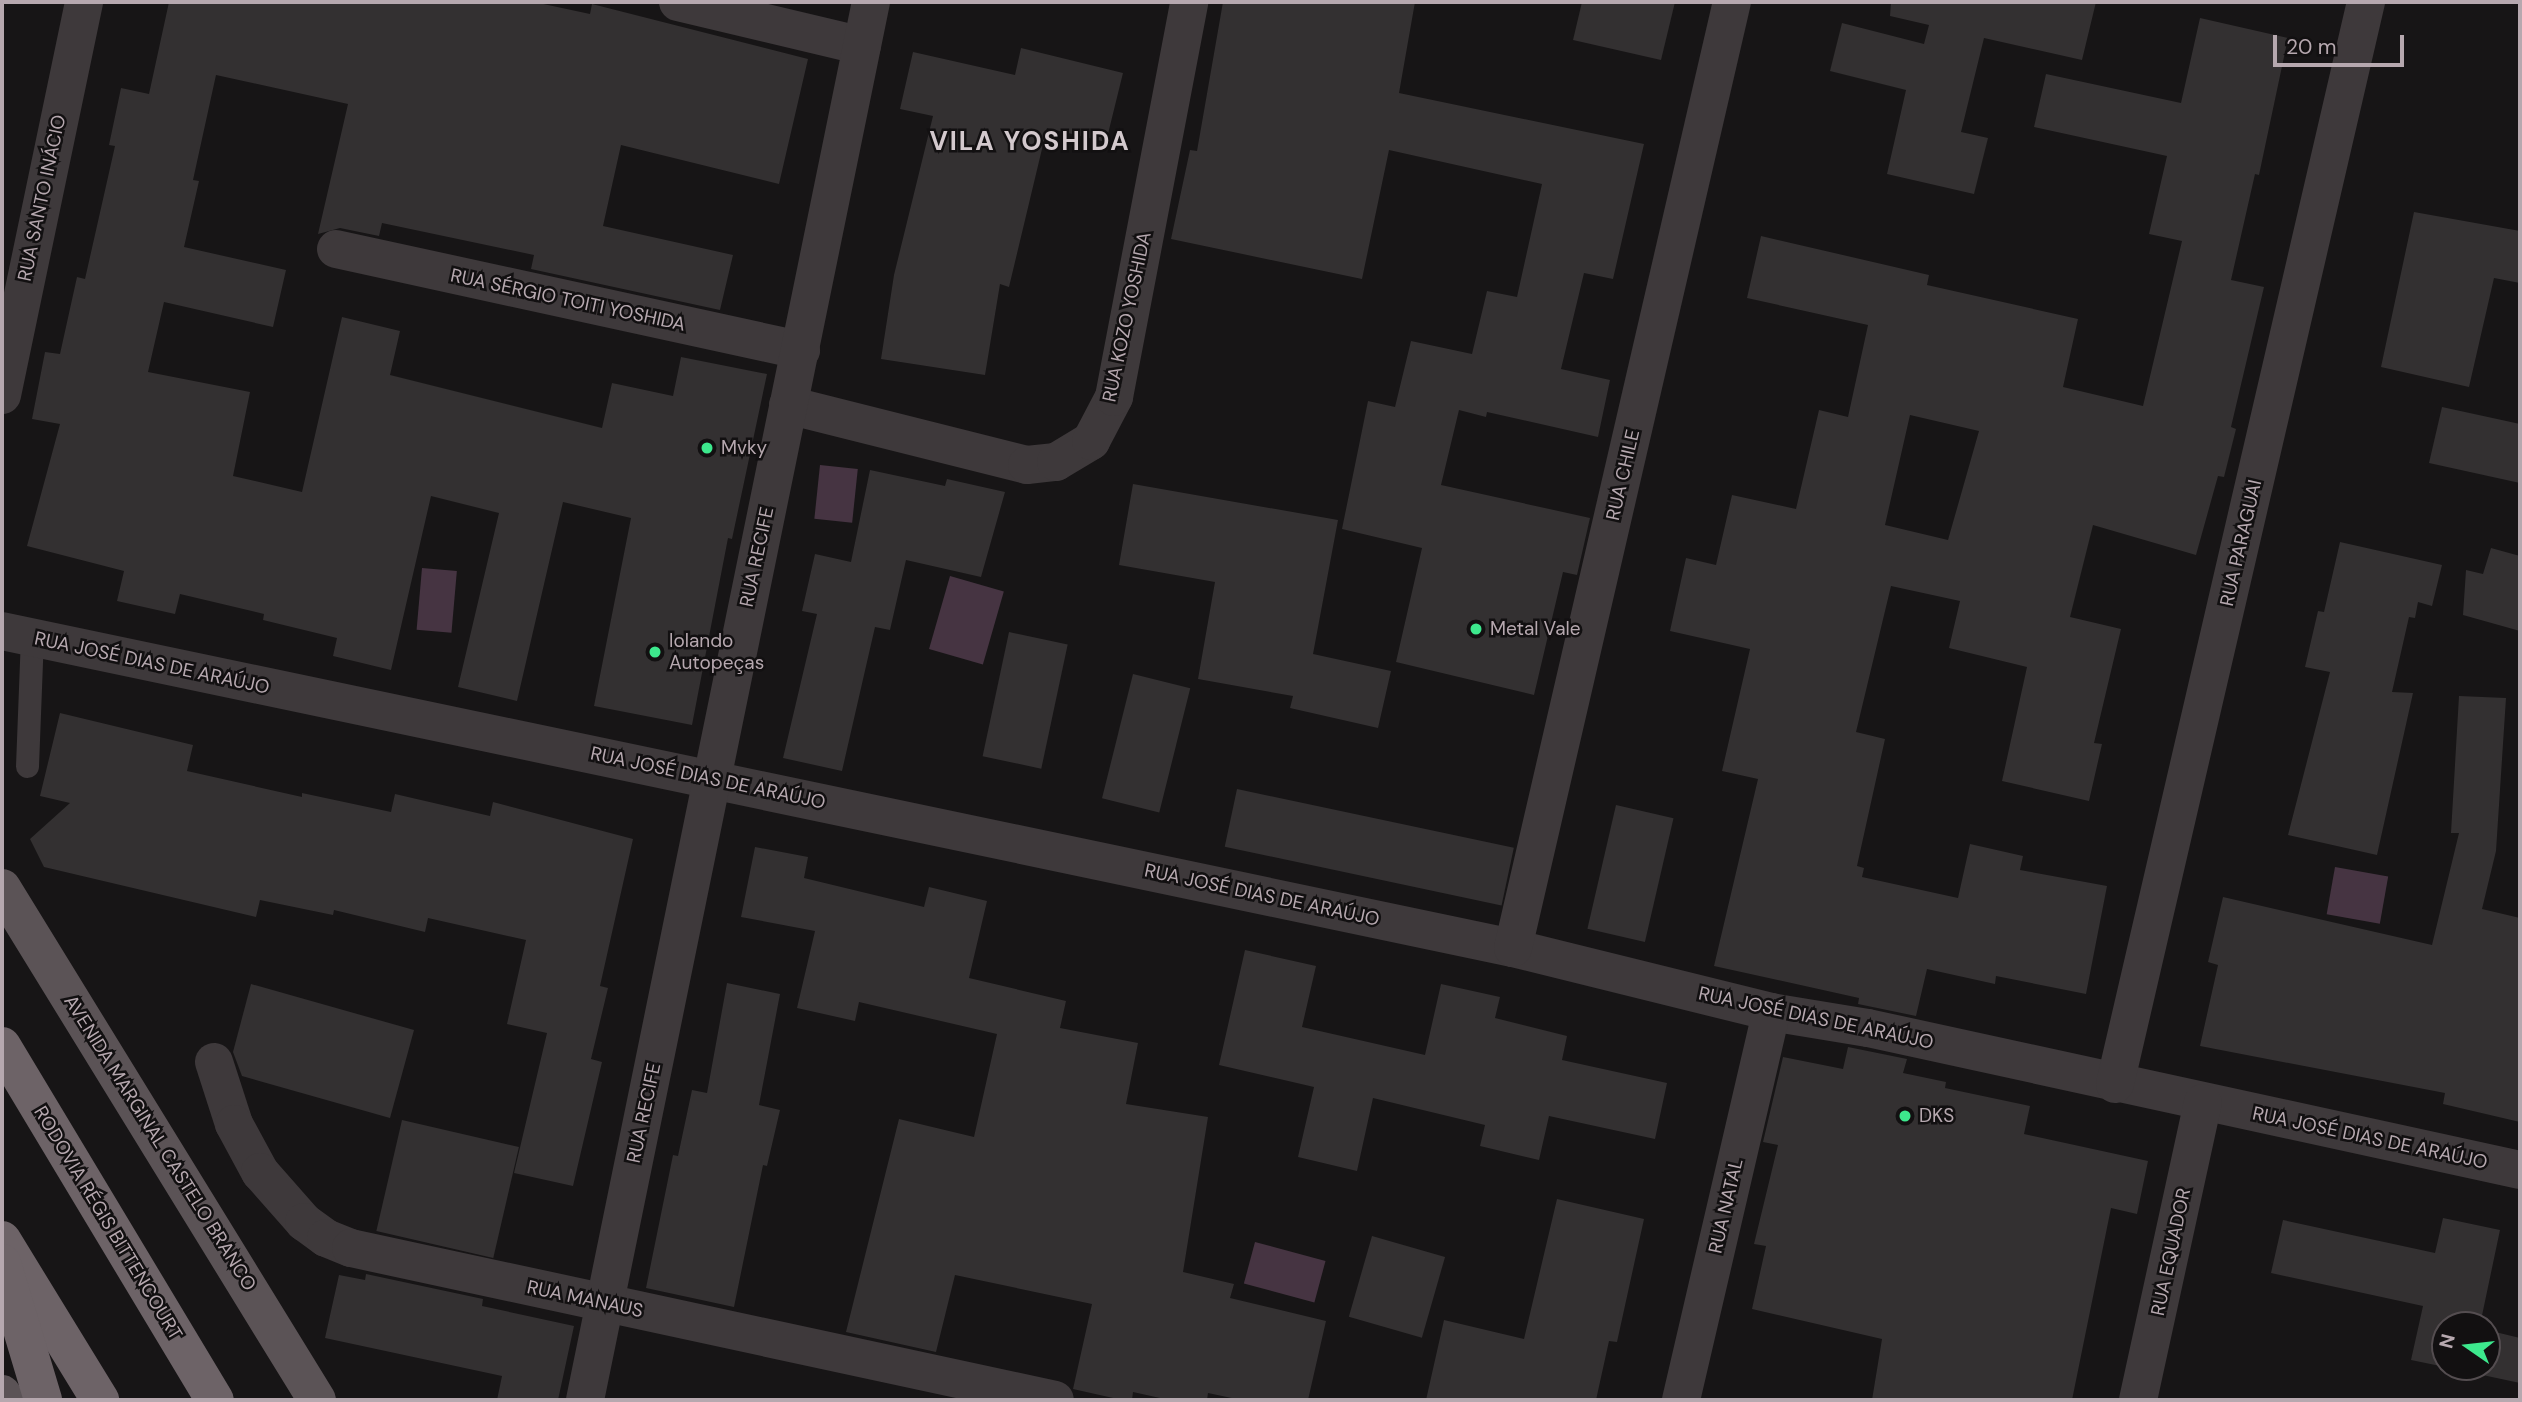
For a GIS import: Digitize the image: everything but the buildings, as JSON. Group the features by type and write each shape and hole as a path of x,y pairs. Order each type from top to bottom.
{"highway":[{"name":"RODOVIA RÉGIS BITTENCOURT","path":"2,1046 215,1400"},
{"path":"2,1240 100,1400"},
{"path":"2,1261 43,1400"}],"main road":[{"name":"AVENIDA MARGINAL CASTELO BRANCO","path":"2,888 317,1400"},
{"path":"2,1395 5,1400"}],"street":[{"name":"RUA SANTO INÁCIO","path":"2,395 85,2"},
{"path":"678,2 862,46"},
{"name":"RUA RECIFE","path":"585,1400 871,2"},
{"name":"RUA KOZO YOSHIDA","path":"789,405 1027,465 1056,462 1091,442 1114,397 1189,2"},
{"name":"RUA CHILE","path":"1513,948 1732,2"},
{"name":"RUA PARAGUAI","path":"2115,1084 2366,2"},
{"name":"RUA SÉRGIO TOITI YOSHIDA","path":"336,249 801,350"},
{"name":"RUA JOSÉ DIAS DE ARAÚJO","path":"17,635 712,778 1513,948 1771,1012 1868,1028 2115,1084 2520,1170"},
{"name":"RUA NATAL","path":"1681,1400 1771,1012"},
{"name":"RUA MANAUS","path":"214,1062 234,1124 260,1172 304,1222 326,1238 351,1248 1055,1400"},
{"name":"RUA EQUADOR","path":"2138,1400 2203,1103"}],"lane":[{"path":"17,635 27,766"}],"shaded area":[{"path":"820,465 858,469 852,523 814,519"},
{"path":"422,568 457,571 451,633 417,630"},
{"path":"950,576 1004,591 983,664 929,649"},
{"path":"2335,867 2388,876 2380,924 2327,914"},
{"path":"1255,1242 1326,1261 1314,1302 1244,1284"}],"place":[{"name":"Mvky","path":"707,448"},
{"name":"Metal Vale","path":"1476,629"},
{"name":"Iolando Autopeças","path":"655,652"},
{"name":"DKS","path":"1905,1116"}],"district":[{"name":"VILA YOSHIDA","path":"1030,142"}]}
